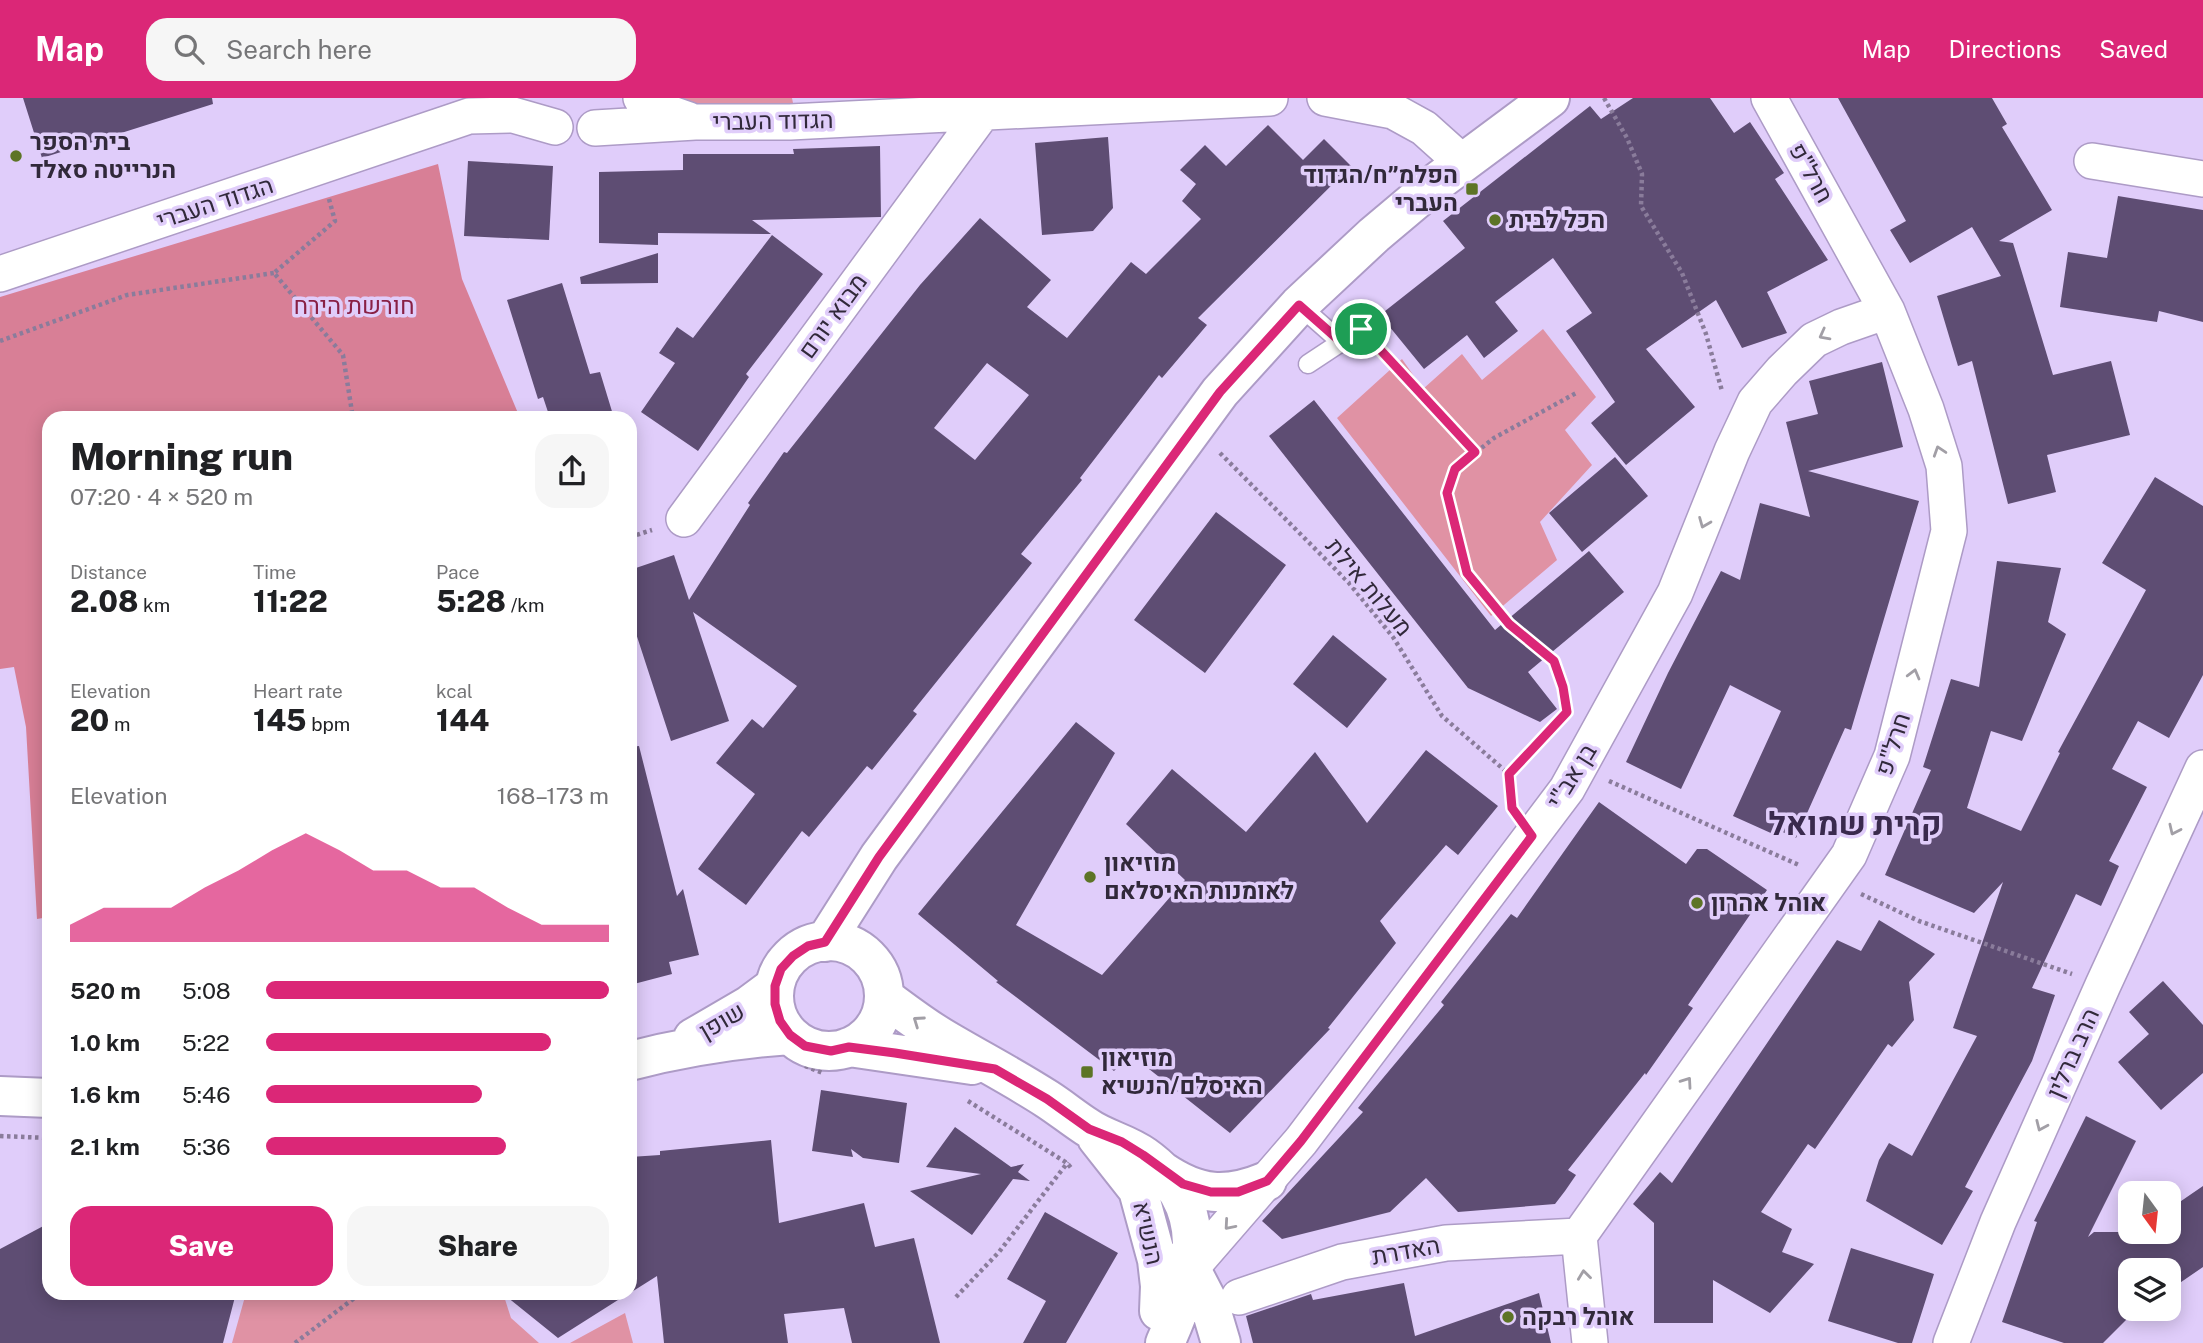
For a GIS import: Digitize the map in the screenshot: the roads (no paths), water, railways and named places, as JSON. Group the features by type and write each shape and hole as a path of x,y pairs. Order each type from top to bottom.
{"street":[{"path":"531,98 542,117 555,127"},
{"path":"595,128 609,119 621,98"},
{"name":"הגדוד העברי","path":"641,98 663,111 695,122"},
{"name":"הגדוד העברי","path":"0,274 481,107 578,131 695,122 790,122 1270,98"},
{"path":"1325,98 1393,111 1424,128 1463,163"},
{"path":"825,942 879,857 1220,392 1299,305 1374,235 1463,163 1550,98"},
{"name":"חרל\"פ","path":"1578,1236 1849,855 1892,756 1949,531 1944,466 1926,409 1887,311 1769,98"},
{"name":"מבוא יורם","path":"684,519 983,112"},
{"path":"2092,161 2203,179"},
{"name":"בן אב\"י","path":"1191,1268 1301,1141 1567,789 1675,593 1755,402 1814,340 1841,327 1887,311"},
{"name":"הרב ברלין","path":"1951,1343 2004,1210 2203,768"},
{"path":"867,957 880,893 892,857 915,809"},
{"path":"825,942 843,943 867,957 878,971 884,997 877,1024 839,1061 831,1051 792,1049 776,1013 775,986 781,969 793,956 808,946 825,942"},
{"name":"שופן","path":"666,1051 716,1026 775,986"},
{"name":"הנשיא","path":"884,997 937,1035 1047,1099 1089,1129 1150,1180 1152,1235 1160,1286 1155,1332"},
{"name":"שופן","path":"637,1059 717,1042 792,1049"},
{"name":"הנשיא","path":"839,1061 995,1069"},
{"path":"0,1096 42,1098"},
{"path":"1150,1180 1183,1184 1211,1192 1238,1192 1267,1181"},
{"path":"1150,1180 1210,1306 1221,1343"},
{"path":"1578,1236 1590,1324 1590,1343"},
{"name":"האדרת","path":"1239,1297 1342,1262 1433,1245 1578,1236"},
{"name":"הנשיא","path":"1155,1332 1191,1268"}],"lane":[{"path":"1299,305 1341,342"},
{"path":"1308,364 1361,329"}],"place":[{"name":"בית הספר הנרייטה סאלד","path":"16,156"},
{"name":"הפלמ״ח/הגדוד העברי","path":"1472,189"},
{"name":"הכל לבית","path":"1495,220"},
{"name":"מוזיאון לאומנות האיסלאם","path":"1090,877"},
{"name":"אוהל אהרון","path":"1697,903"},
{"name":"מוזיאון האיסלם/הנשיא","path":"1087,1072"},
{"name":"אוהל רבקה","path":"1508,1317"}],"district":[{"name":"קרית שמואל","path":"1855,824"}],"park label":[{"name":"חורשת הירח","path":"354,306"}]}
